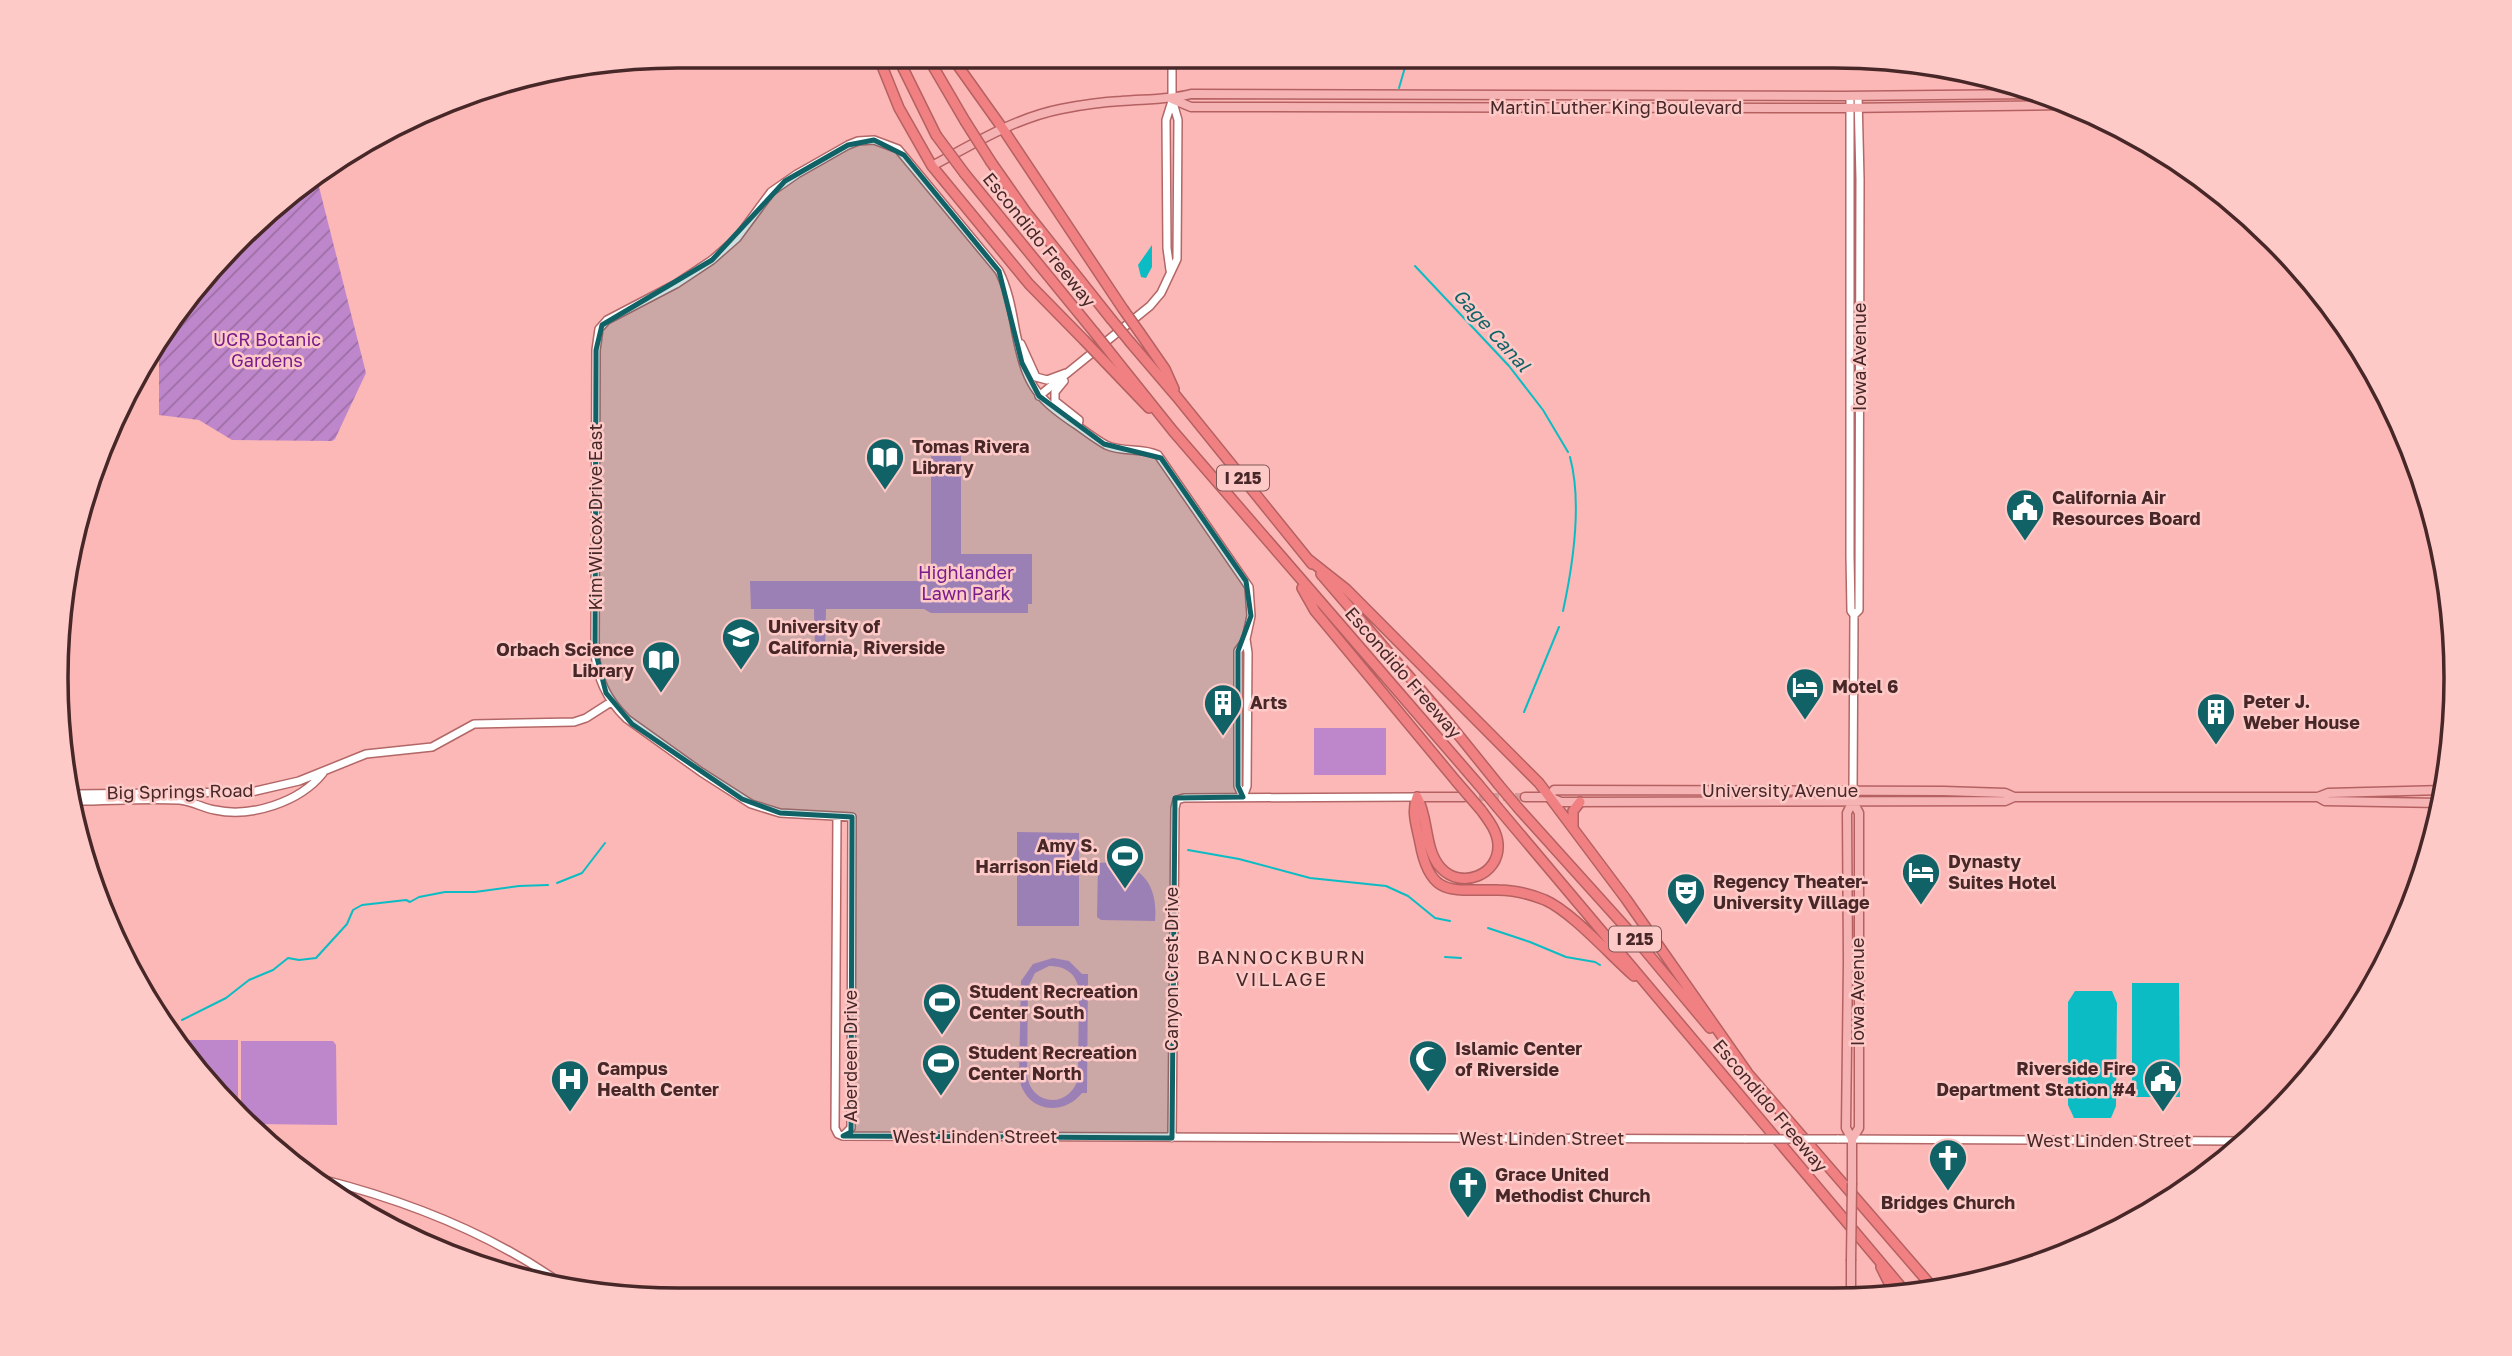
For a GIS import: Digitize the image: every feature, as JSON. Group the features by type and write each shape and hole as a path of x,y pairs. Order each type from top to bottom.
{"highway":[{"path":"883,68 899,108 932,166 1029,284 1124,384 1173,431"},
{"name":"Escondido Freeway","path":"903,68 936,135 965,174 1173,431 1499,808 1899,1284"},
{"name":"Escondido Freeway","path":"934,68 990,162 1111,319 1308,559 1498,784 1629,931 1927,1281"},
{"path":"960,68 1165,369 1177,397"},
{"path":"1308,559 1346,589 1522,764 1626,900 1747,1072"},
{"path":"1293,571 1315,611 1481,810 1496,836 1497,855 1492,865 1480,876 1464,879 1452,877 1442,869 1433,855 1423,808 1417,797"},
{"path":"1417,797 1413,807 1423,860 1436,881 1453,890 1509,890 1551,903 1570,917 1663,1003"},
{"path":"1573,829 1573,811 1580,802"},
{"path":"1897,1246 1931,1280"},
{"path":"1878,1259 1890,1285"}],"main road":[{"name":"Martin Luther King Boulevard","path":"932,166 1003,128 1057,110 1118,101 1172,99 1194,94 2009,94"},
{"name":"Martin Luther King Boulevard","path":"1172,99 1191,107 1854,108 2041,105"},
{"name":"University Avenue","path":"1549,797 1554,790 1976,792 2006,793 2014,797"},
{"name":"University Avenue","path":"1525,797 1549,797 1561,802 1941,802 2005,801 2014,797 2318,797 2328,793 2433,790"},
{"name":"Iowa Avenue","path":"1851,1287 1852,1139 1846,1128 1849,962 1847,813 1853,802 1853,791"},
{"path":"2343,801 2382,797 2386,796 2387,791"},
{"path":"1941,802 1947,796 1976,792"},
{"path":"1417,797 1464,797"},
{"name":"University Avenue","path":"2318,797 2325,801 2431,803"}],"street":[{"path":"1040,396 1156,300 1177,259 1178,120 1172,99 1172,68"},
{"name":"Iowa Avenue","path":"1853,791 1854,615 1851,611 1850,556 1854,96"},
{"path":"1170,270 1167,248 1166,120 1172,99"},
{"name":"Kim Wilcox Drive East","path":"611,702 600,678 595,652 596,350 599,329 607,320 676,284 712,260 737,238 761,203 785,181 835,151 859,141 874,141 891,145 911,163 999,271 1008,292 1016,333"},
{"path":"1016,333 1036,377 1047,380 1070,372"},
{"path":"1016,333 1025,373 1050,407 1104,444 1115,449 1153,453 1164,462 1249,587 1251,616 1246,639 1248,786 1243,797 1417,797"},
{"path":"1070,372 1054,398 1056,403 1079,420 1078,426"},
{"path":"611,702 632,724 751,804 780,813 837,817"},
{"name":"Big Springs Road","path":"79,793 242,793 279,787 366,754 432,747 474,724 574,722 593,715 611,702"},
{"name":"Big Springs Road","path":"81,801 180,800 215,810 243,811 269,806 289,798 308,787 324,772"},
{"name":"Canyon Crest Drive","path":"1172,1138 1174,808 1177,800 1184,798 1243,797"},
{"name":"Aberdeen Drive","path":"837,817 852,817 851,1128 844,1136 838,1134 835,1128 837,817"},
{"name":"West Linden Street","path":"844,1136 2230,1141"},
{"path":"337,1183 386,1197 458,1226 542,1272"}],"highlighted area":[{"path":"874,140 904,155 999,271 1022,363 1039,396 1104,444 1161,458 1246,581 1251,616 1238,651 1238,786 1243,797 1175,798 1172,1138 843,1136 851,1132 852,817 780,813 742,799 632,724 606,693 595,650 596,350 602,325 712,260 785,181 848,145"}],"green space":[{"name":"UCR Botanic Gardens","path":"319,186 366,373 335,439 232,440 199,420 159,415 159,358 171,339 194,307 247,247"},
{"name":"Highlander Lawn Park","path":"931,456 961,456 961,554 1032,554 1032,604 1028,604 1028,613 826,609 825,647 815,649 814,609 751,609 750,581 931,581"},
{"path":"1314,728 1386,728 1386,775 1314,775"},
{"path":"1017,832 1079,833 1079,926 1017,926"},
{"name":"Amy S. Harrison Field","path":"1115,862 1135,869 1148,882 1154,900 1155,921 1101,920 1097,917 1098,863"},
{"path":"1053,958 1069,961 1082,974 1088,974 1087,1093 1082,1093 1064,1106 1054,1108 1035,1103 1027,1096 1019,1075 1021,981 1033,964","holes":["1055,966 1070,972 1078,985 1078,1079 1067,1095 1051,1100 1035,1093 1027,1075 1028,987 1035,973"]},
{"path":"238,1040 238,1099 220,1080 188,1041"},
{"path":"241,1041 333,1041 336,1045 337,1125 263,1124 241,1103"}],"water":[{"path":"1152,245 1152,267 1146,278 1141,277 1138,265"},
{"path":"2132,983 2179,983 2180,1097 2132,1097"},
{"path":"948,986 948,998 952,997 954,991 960,993 959,1011 954,1010 952,1002 944,998 928,998 928,987"},
{"path":"2075,991 2112,991 2117,1003 2116,1106 2111,1118 2074,1118 2068,1105 2068,1002"}],"waterway":[{"name":"Gage Canal","path":"1399,88 1405,68"},
{"name":"Gage Canal","path":"1415,266 1509,366 1543,410 1568,452"},
{"name":"Gage Canal","path":"1563,611 1573,554 1576,513 1570,457"},
{"name":"Gage Canal","path":"1524,712 1559,627"},
{"path":"557,883 582,873 605,843"},
{"path":"1188,850 1239,859 1310,878 1386,886 1408,896 1435,918 1450,921"},
{"path":"182,1020 226,998 249,980 273,970 288,958 316,958 347,924 353,910 362,905 406,900 410,902 419,897 445,892 548,885"},
{"path":"1488,928 1566,957 1600,965"},
{"path":"1445,957 1461,958"}],"tunnel":[{"path":"1467,797 1525,797"}],"place":[{"name":"Tomas Rivera Library","path":"885,491"},
{"name":"California Air Resources Board","path":"2025,542"},
{"name":"University of California, Riverside","path":"741,671"},
{"name":"Orbach Science Library","path":"661,694"},
{"name":"Motel 6","path":"1805,721"},
{"name":"Arts","path":"1223,737"},
{"name":"Peter J. Weber House","path":"2216,746"},
{"name":"Amy S. Harrison Field","path":"1125,890"},
{"name":"Dynasty Suites Hotel","path":"1921,906"},
{"name":"Regency Theater- University Village","path":"1686,926"},
{"name":"Student Recreation Center South","path":"942,1036"},
{"name":"Islamic Center of Riverside","path":"1428,1093"},
{"name":"Student Recreation Center North","path":"941,1097"},
{"name":"Campus Health Center","path":"570,1113"},
{"name":"Riverside Fire Department Station #4","path":"2163,1113"},
{"name":"Bridges Church","path":"1948,1192"},
{"name":"Grace United Methodist Church","path":"1468,1219"}],"district":[{"name":"BANNOCKBURN VILLAGE","path":"1282,968"}]}
